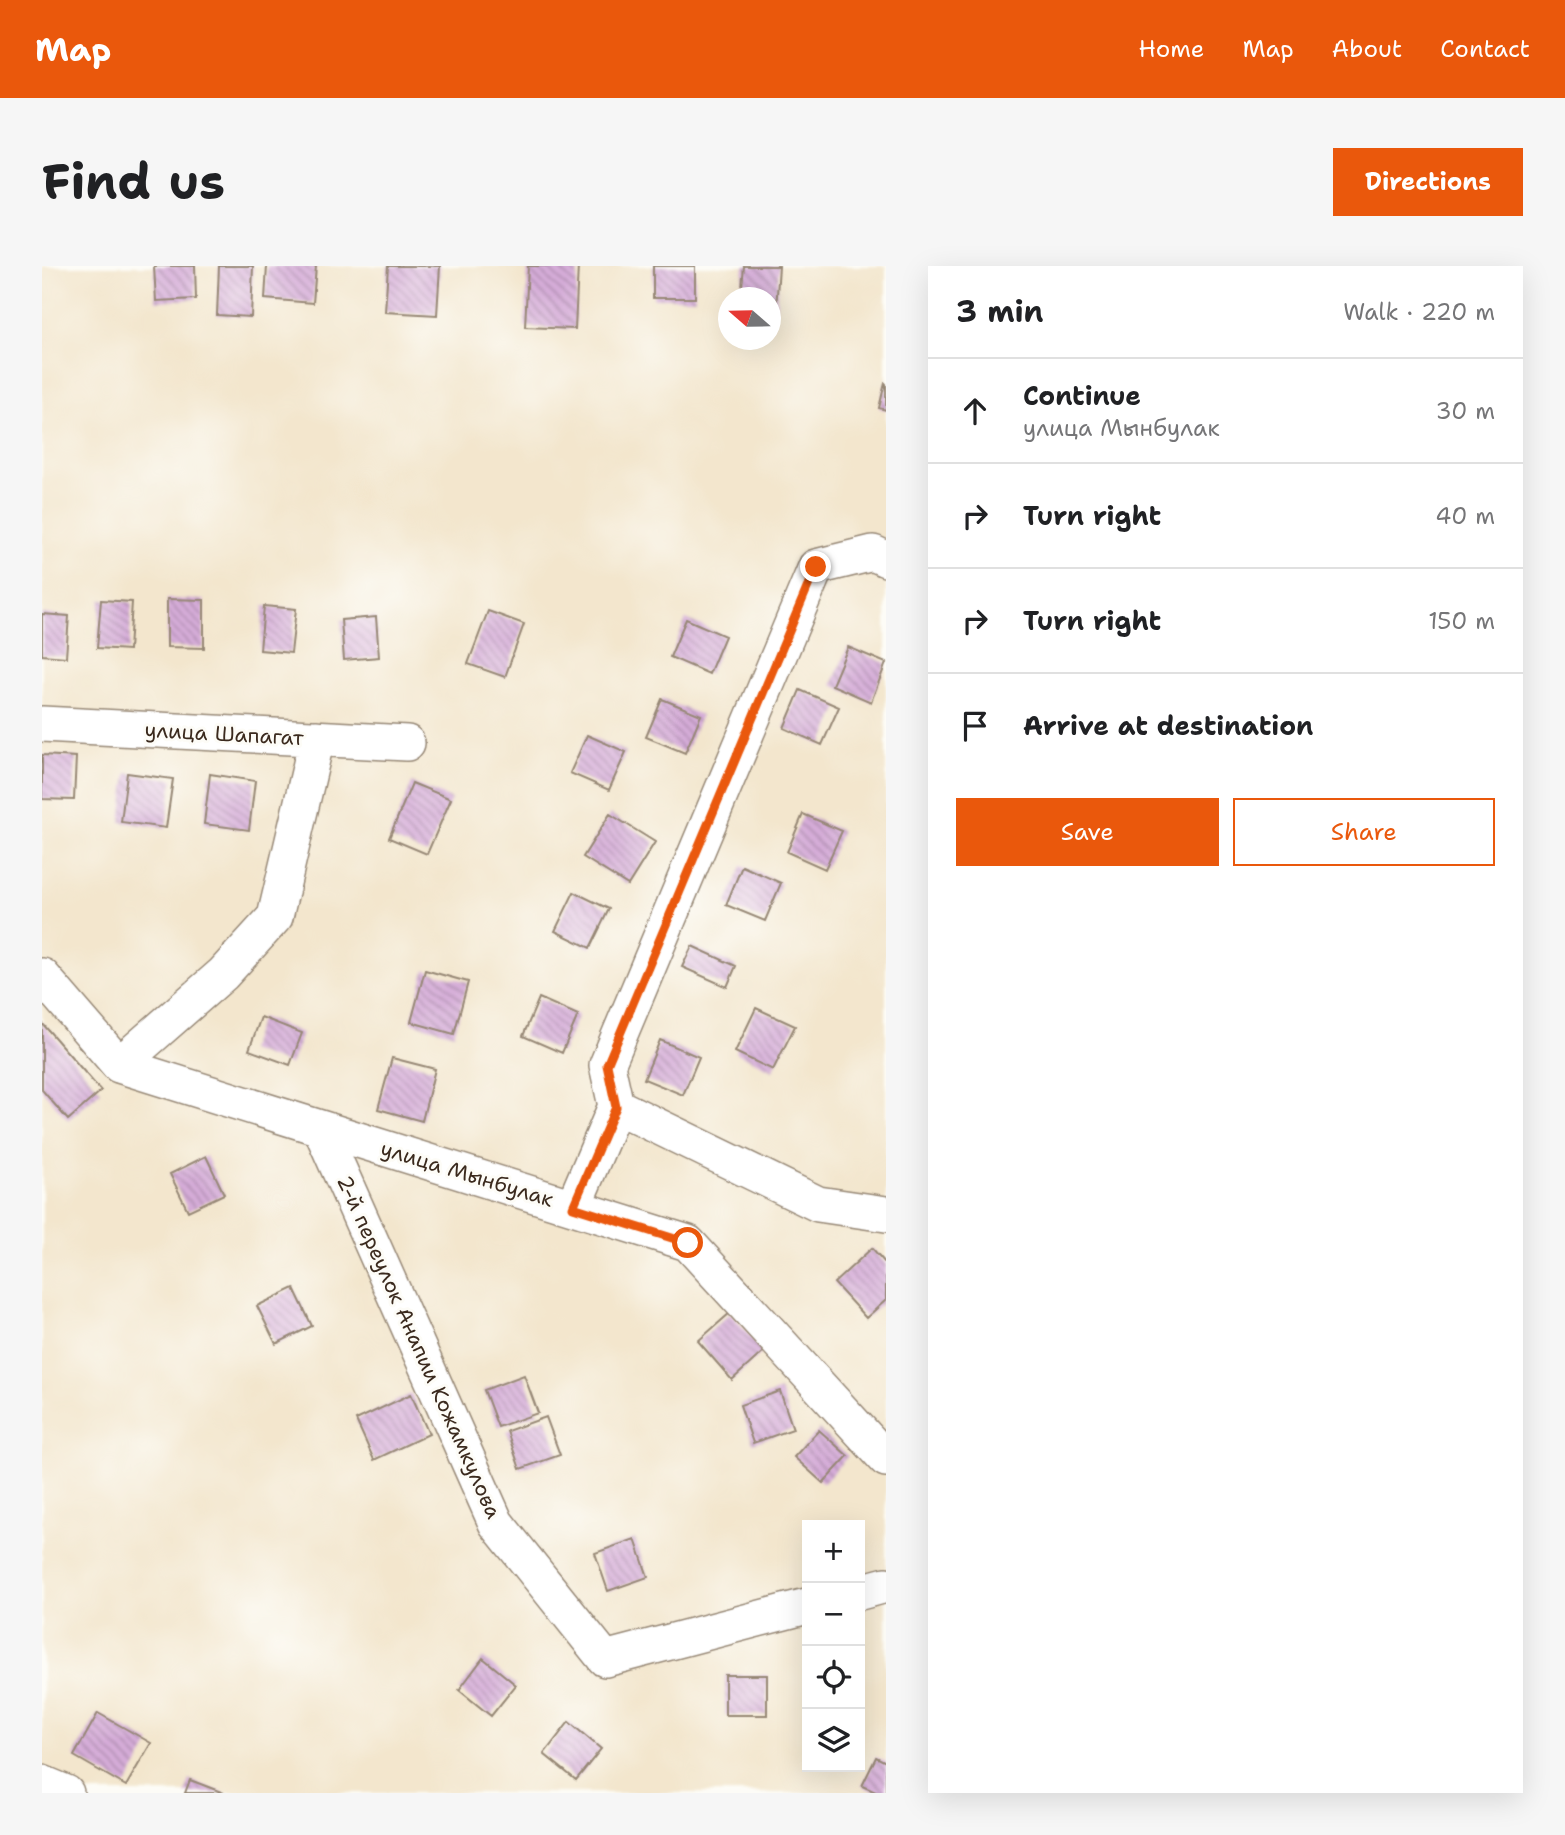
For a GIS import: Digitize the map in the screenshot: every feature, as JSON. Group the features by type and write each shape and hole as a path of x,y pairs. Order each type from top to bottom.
{"street":[{"path":"573,1207 616,1107 607,1065 816,567 879,556"},
{"name":"улица Шапагат","path":"42,724 407,743"},
{"path":"42,976 120,1065 223,974 275,917 317,738"},
{"name":"улица Мынбулак","path":"120,1065 688,1243 886,1458"},
{"path":"616,1107 818,1204 886,1214"},
{"name":"2-й переулок Анапии Кожамкулова","path":"321,1129 496,1523 605,1659 802,1607"},
{"path":"865,1591 886,1586"},
{"path":"42,1783 66,1793"}],"building":[{"path":"154,266 195,266 196,299 156,301"},
{"path":"219,266 253,266 251,317 217,315"},
{"path":"267,266 316,266 313,303 265,299"},
{"path":"388,266 440,266 437,315 385,312"},
{"path":"528,266 578,266 575,329 525,327"},
{"path":"653,266 695,266 695,298 653,298"},
{"path":"744,266 779,266 778,287 742,287"},
{"path":"886,384 886,410 879,408"},
{"path":"167,599 204,600 204,648 167,647"},
{"path":"101,600 132,602 129,650 97,648"},
{"path":"264,606 296,609 291,653 260,650"},
{"path":"488,611 524,624 505,677 468,664"},
{"path":"42,614 69,616 66,657 42,655"},
{"path":"376,617 379,657 344,660 341,620"},
{"path":"686,619 725,636 709,674 670,657"},
{"path":"848,647 886,663 871,702 832,685"},
{"path":"800,690 839,707 822,745 784,728"},
{"path":"662,699 701,715 685,753 646,737"},
{"path":"587,735 626,752 609,790 570,773"},
{"path":"42,755 76,757 74,800 42,799"},
{"path":"127,773 173,779 166,828 121,822"},
{"path":"210,774 255,781 249,830 204,824"},
{"path":"412,783 451,799 427,854 389,838"},
{"path":"610,814 655,842 628,885 583,857"},
{"path":"803,814 842,831 825,869 787,852"},
{"path":"742,866 781,883 765,921 726,905"},
{"path":"574,892 609,909 590,948 555,931"},
{"path":"692,946 736,966 727,987 682,967"},
{"path":"425,970 468,982 454,1034 411,1022"},
{"path":"539,998 578,1015 562,1053 523,1036"},
{"path":"756,1008 795,1026 773,1070 735,1052"},
{"path":"261,1017 302,1033 290,1065 249,1050"},
{"path":"42,1023 101,1091 68,1120 42,1090"},
{"path":"660,1040 699,1057 683,1095 644,1079"},
{"path":"392,1058 435,1069 422,1121 378,1109"},
{"path":"206,1156 224,1194 188,1211 170,1174"},
{"path":"872,1248 886,1264 886,1300 866,1318 834,1283"},
{"path":"294,1288 312,1326 276,1344 257,1306"},
{"path":"730,1313 764,1351 732,1380 698,1341"},
{"path":"524,1375 538,1413 498,1427 484,1390"},
{"path":"780,1391 793,1429 753,1443 740,1405"},
{"path":"411,1394 429,1434 374,1460 356,1420"},
{"path":"546,1417 560,1455 520,1469 507,1431"},
{"path":"819,1430 848,1456 823,1483 794,1457"},
{"path":"635,1539 648,1577 608,1591 595,1553"},
{"path":"483,1658 516,1685 491,1716 459,1690"},
{"path":"725,1675 767,1675 767,1715 725,1715"},
{"path":"98,1713 151,1743 126,1786 74,1756"},
{"path":"569,1722 601,1749 576,1780 544,1754"},
{"path":"876,1757 886,1762 886,1793 878,1793 862,1786"},
{"path":"190,1780 224,1793 185,1793"}],"route":[{"path":"688,1243 573,1207 616,1107 607,1065 816,567"}]}
